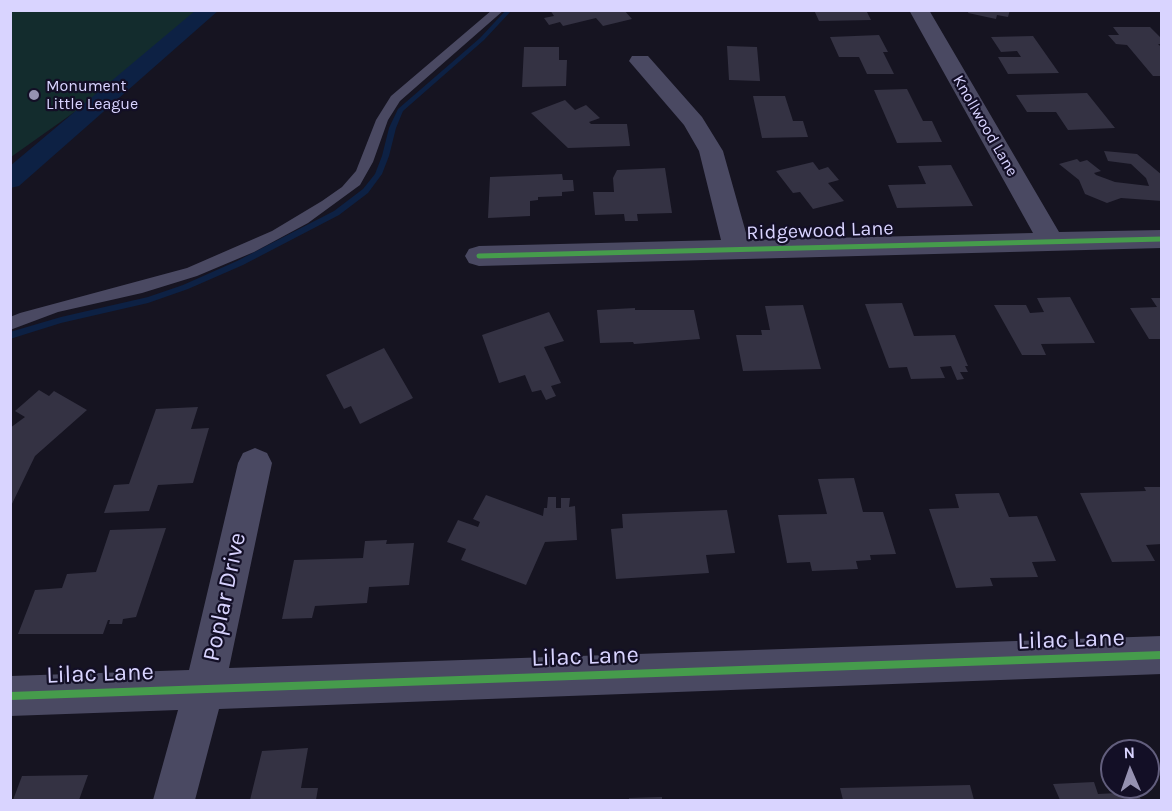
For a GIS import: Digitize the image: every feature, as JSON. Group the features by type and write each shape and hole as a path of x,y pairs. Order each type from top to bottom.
{"street":[{"name":"Knollwood Lane","path":"919,10 1051,241"},
{"path":"640,61 694,122 711,151 737,250"},
{"name":"Ridgewood Lane","path":"479,256 1161,239"},
{"name":"Poplar Drive","path":"174,801 205,687 255,463"},
{"name":"Lilac Lane","path":"10,696 205,687 1161,655"}],"lane":[{"path":"10,324 26,316 70,304 145,288 215,263 313,213 348,189 365,170 387,110 401,93 499,10"}],"green space":[{"path":"11,10 217,10 217,11 11,157"}],"building":[{"path":"550,10 624,10 632,19 603,26 596,18 563,26 560,22 549,25 544,18 554,16"},
{"path":"814,10 866,10 871,20 819,21"},
{"path":"969,10 1010,10 1008,17 997,15 996,19 968,13"},
{"path":"1113,27 1150,27 1162,39 1162,44 1158,44 1162,48 1162,76 1153,76 1127,45 1116,44 1108,35 1119,35"},
{"path":"879,35 888,52 883,52 894,74 867,74 859,57 839,57 830,37"},
{"path":"1033,36 1059,73 1008,74 998,57 1021,57 1017,51 1001,52 991,37"},
{"path":"727,46 757,47 760,81 729,80"},
{"path":"524,47 559,47 559,60 567,60 566,86 522,87"},
{"path":"907,89 923,121 932,121 942,142 897,143 874,90"},
{"path":"1087,93 1115,128 1068,130 1056,112 1027,112 1016,95"},
{"path":"753,96 785,96 793,121 803,121 808,137 762,138"},
{"path":"565,100 575,110 586,105 600,118 589,122 591,124 627,124 630,146 568,148 531,113"},
{"path":"1104,151 1137,154 1162,175 1162,201 1121,198 1107,203 1085,194 1079,180 1059,164 1077,159 1080,162 1087,160 1101,171 1094,173 1096,175 1115,182 1149,186 1146,178 1131,164 1108,161"},
{"path":"813,162 819,170 828,167 839,180 828,183 844,201 813,209 800,192 793,193 776,171"},
{"path":"951,165 973,206 897,208 888,185 926,184 918,166"},
{"path":"665,168 672,213 637,214 638,221 625,221 624,214 595,215 593,192 614,192 613,178 617,170"},
{"path":"562,174 563,180 573,180 574,191 562,192 562,196 538,197 538,200 530,201 530,216 488,218 490,177"},
{"path":"1070,297 1095,343 1041,344 1046,355 1022,355 994,305 1026,305 1030,313 1044,312 1037,298"},
{"path":"1151,298 1162,298 1162,339 1149,339 1130,308 1157,307"},
{"path":"902,303 914,336 955,335 968,366 965,366 968,372 960,372 964,379 957,380 951,366 940,367 945,378 911,379 907,367 889,368 865,304"},
{"path":"803,305 821,369 743,371 736,335 762,335 761,330 770,330 765,306"},
{"path":"635,308 635,310 694,310 700,339 634,344 633,342 600,343 597,310"},
{"path":"549,312 564,341 544,347 561,383 551,386 556,396 546,400 541,390 532,392 525,375 499,383 482,335"},
{"path":"384,348 413,398 360,424 351,406 344,409 326,375"},
{"path":"39,390 49,396 54,391 87,410 35,456 10,508 10,428 25,417 15,411"},
{"path":"198,407 191,429 209,428 193,483 158,485 149,511 104,513 114,485 129,484 156,409"},
{"path":"854,478 863,512 883,512 896,554 870,555 871,560 856,561 858,569 812,571 810,562 787,563 778,515 827,514 818,479"},
{"path":"1144,487 1162,487 1162,544 1146,545 1155,561 1112,562 1080,493 1146,491"},
{"path":"999,493 1009,517 1037,516 1056,561 1032,562 1038,577 990,578 993,586 956,588 929,509 959,508 955,494"},
{"path":"486,495 543,516 544,508 547,508 548,497 556,497 556,508 561,508 561,498 570,498 569,507 575,506 577,540 545,542 526,585 461,560 466,549 447,542 458,520 478,527 480,522 473,519"},
{"path":"727,510 735,553 706,555 709,573 616,579 611,529 623,528 622,514"},
{"path":"166,528 136,617 123,619 122,624 109,624 110,620 108,620 103,634 18,634 35,590 62,588 67,574 96,572 110,530"},
{"path":"387,540 386,544 414,543 409,585 369,587 367,603 315,606 312,618 282,619 294,560 363,558 365,541"},
{"path":"308,748 301,788 318,788 316,800 250,800 262,751"},
{"path":"88,775 79,800 13,800 22,776"},
{"path":"1094,782 1100,799 1141,800 1060,800 1053,784"},
{"path":"970,785 974,800 843,800 840,788"},
{"path":"662,797 662,800 629,800 629,798"}],"waterway":[{"path":"10,180 209,10"},
{"path":"10,336 61,320 148,300 186,287 240,263 337,213 357,199 378,174 400,110 482,39 510,10"}],"cycle path":[{"path":"479,256 1162,239"},
{"path":"10,696 1162,655"}],"place":[{"name":"Monument Little League","path":"34,95"}]}
